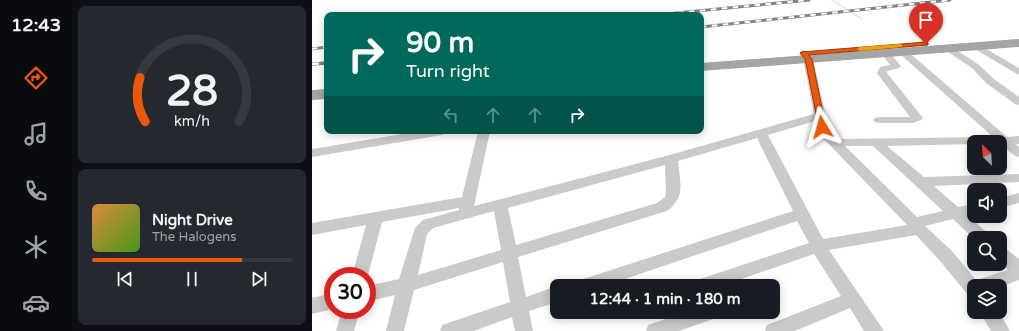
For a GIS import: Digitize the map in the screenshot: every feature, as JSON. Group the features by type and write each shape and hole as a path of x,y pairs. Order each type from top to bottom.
{"main road":[{"path":"704,60 903,52 1019,42"},
{"path":"704,66 806,56 1019,42"},
{"path":"312,88 324,87"},
{"path":"312,95 324,94"}],"street":[{"path":"976,46 1019,72"},
{"path":"948,48 975,66 990,81 1019,102"},
{"path":"903,52 998,135"},
{"path":"879,120 914,120 917,118 882,73 883,69 896,66 885,53"},
{"path":"806,56 824,132 967,279"},
{"path":"312,228 376,217 500,205 671,159 820,116"},
{"path":"762,133 818,246 875,331"},
{"path":"364,144 371,134"},
{"path":"312,153 424,134"},
{"path":"466,208 483,134"},
{"path":"1007,140 1019,140"},
{"path":"835,143 967,141"},
{"path":"877,143 975,231"},
{"path":"1007,143 1019,153"},
{"path":"376,292 407,285 662,207 672,198 673,186 671,159"},
{"path":"920,182 1019,178"},
{"path":"1007,201 1019,198"},
{"path":"500,205 524,331"},
{"path":"395,331 420,232 423,228 432,223 466,208"},
{"path":"721,279 818,246 916,226 954,213 967,210"},
{"path":"604,279 801,214"},
{"path":"362,267 376,217"},
{"path":"1007,259 1019,269"},
{"path":"1001,279 1019,273"},
{"path":"449,331 550,296"},
{"path":"774,331 853,300"},
{"path":"312,306 324,304"},
{"path":"345,331 348,319"},
{"path":"655,331 684,326 697,319"}],"path":[{"path":"832,0 862,19"}],"railway":[{"path":"687,12 809,0"},
{"path":"704,27 950,0"},
{"path":"312,49 324,47"},
{"path":"312,64 324,63"}],"slow traffic":[{"path":"860,49 900,46"}],"route":[{"path":"822,127 808,59 803,53 926,44"}]}
